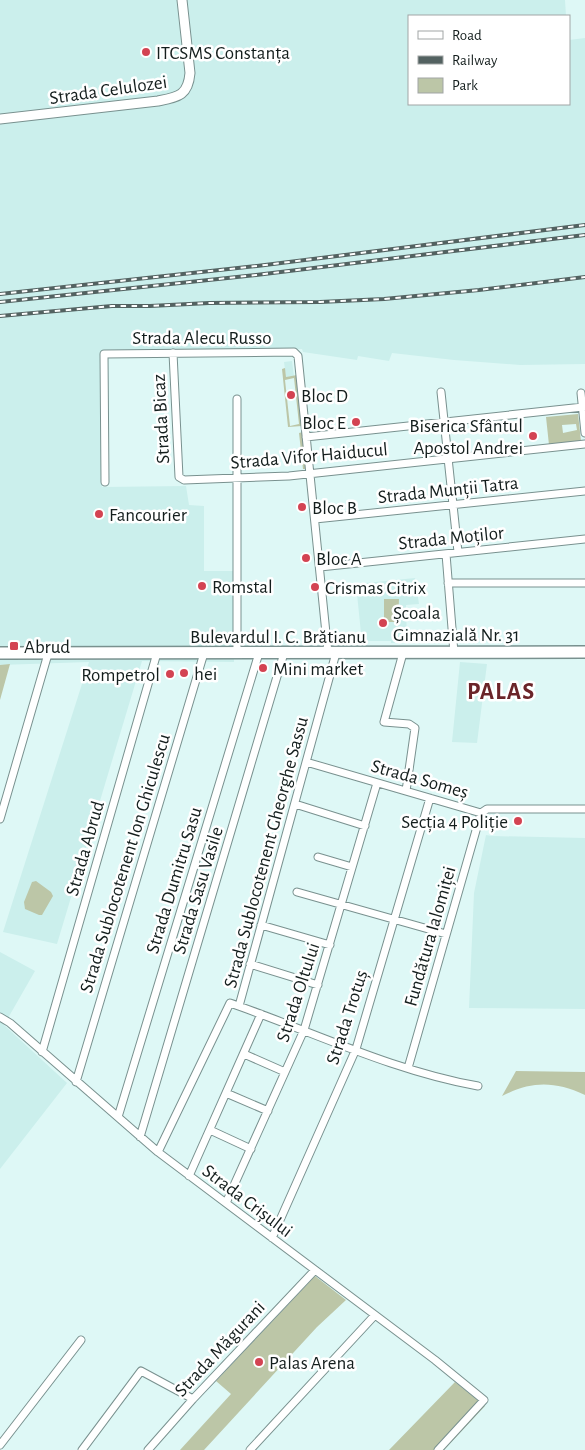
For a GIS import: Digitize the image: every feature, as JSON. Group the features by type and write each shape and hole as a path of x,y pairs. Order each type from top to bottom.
{"main road":[{"name":"Bulevardul I. C. Brătianu","path":"0,653 585,652"}],"street":[{"name":"Strada Celulozei","path":"0,119 158,101 172,99 184,94 190,83 190,74 182,0"},
{"name":"Strada Alecu Russo","path":"105,482 104,354 294,352 298,356 306,437"},
{"name":"Strada Bicaz","path":"173,353 179,477 184,480"},
{"path":"441,392 458,552"},
{"path":"582,393 585,433"},
{"path":"237,399 237,653"},
{"path":"332,653 320,567 306,437 583,407"},
{"name":"Strada Vifor Haiducul","path":"184,480 310,474 585,444"},
{"name":"Strada Munții Tatra","path":"315,519 585,491"},
{"name":"Strada Moților","path":"320,567 585,539"},
{"path":"446,554 454,653"},
{"path":"448,584 585,583"},
{"name":"Strada Abrud","path":"42,1052 157,653"},
{"name":"Strada Sublocotenent Ion Ghiculescu","path":"76,1082 204,653"},
{"name":"Strada Dumitru Sasu","path":"118,1117 259,653"},
{"name":"Strada Sasu Vasile","path":"140,1137 284,653"},
{"name":"Strada Sublocotenent Gheorghe Sassu","path":"158,1152 230,1003 239,1006 295,804 332,653"},
{"path":"402,653 384,722 409,724 415,728 406,791"},
{"path":"0,819 48,654"},
{"name":"Strada Someș","path":"306,762 481,813 487,809 585,809"},
{"name":"Strada Oltului","path":"226,1203 304,1030 377,783"},
{"name":"Strada Trotuș","path":"272,1238 356,1049 430,798"},
{"path":"295,804 365,826"},
{"name":"Fundătura Ialomiței","path":"408,1068 481,813"},
{"path":"318,857 352,868"},
{"path":"297,892 446,934"},
{"path":"261,925 330,945"},
{"path":"250,964 318,985"},
{"path":"239,1006 408,1068 451,1081 478,1086"},
{"path":"189,1176 261,1014"},
{"name":"Strada Crișului","path":"0,1017 10,1023 158,1152 375,1315 484,1400 438,1450"},
{"path":"244,1054 285,1072"},
{"path":"226,1093 268,1111"},
{"path":"210,1130 251,1149"},
{"name":"Strada Măgurani","path":"148,1450 193,1399 315,1270"},
{"path":"250,1450 375,1315"},
{"path":"0,1445 81,1340"},
{"path":"82,1450 140,1371 193,1399"}],"shaded area":[{"path":"0,0 565,0 566,15 408,15 408,105 570,105 570,40 585,38 585,364 520,365 392,353 389,361 358,356 357,360 303,352 302,349 102,351 102,487 186,486 189,505 204,506 204,571 234,571 234,662 142,661 57,944 3,932 89,662 0,665"},
{"path":"292,361 294,376 286,377 284,362"},
{"name":"Școala Gimnazială Nr. 31","path":"415,578 419,604 406,605 407,643 366,641 366,643 362,643 356,584"},
{"path":"460,662 487,664 477,743 452,742"},
{"path":"486,835 585,838 585,1009 469,1008 474,893"},
{"path":"0,952 35,971 4,1025 67,1083 0,1169"}],"green space":[{"path":"285,368 286,377 297,375 302,426 288,427 282,369","holes":["294,378 299,424 290,426 285,380"]},
{"path":"578,414 581,441 549,445 546,417","holes":["576,424 577,430 563,433 562,425"]},
{"path":"303,432 306,469 303,469 299,433"},
{"path":"384,599 399,599 398,622 384,622"},
{"path":"10,664 0,700 0,665"},
{"path":"36,881 51,892 53,896 42,915 25,909 24,902 32,882"},
{"path":"516,1071 585,1072 585,1095 553,1085 533,1085 502,1096"},
{"name":"Palas Arena","path":"315,1276 346,1300 317,1327 204,1450 180,1450 231,1394 216,1381"},
{"path":"455,1382 485,1406 444,1450 389,1450"}],"railway":[{"path":"0,294 257,266 585,225"},
{"path":"0,302 256,275 585,235"},
{"path":"0,316 112,306 384,299 585,277"}],"place":[{"name":"ITCSMS Constanța","path":"146,52"},
{"name":"Bloc D","path":"291,395"},
{"name":"Bloc E","path":"356,422"},
{"name":"Biserica Sfântul Apostol Andrei","path":"533,436"},
{"name":"Bloc B","path":"302,507"},
{"name":"Fancourier","path":"99,514"},
{"name":"Bloc A","path":"306,558"},
{"name":"Romstal","path":"202,586"},
{"name":"Crismas Citrix","path":"315,587"},
{"name":"Școala Gimnazială Nr. 31","path":"383,623"},
{"name":"Abrud","path":"14,646"},
{"name":"Mini market","path":"263,668"},
{"name":"hei","path":"184,673"},
{"name":"Rompetrol","path":"170,674"},
{"name":"Secția 4 Poliție","path":"518,821"},
{"name":"Palas Arena","path":"259,1362"}],"district":[{"name":"PALAS","path":"501,691"}]}
